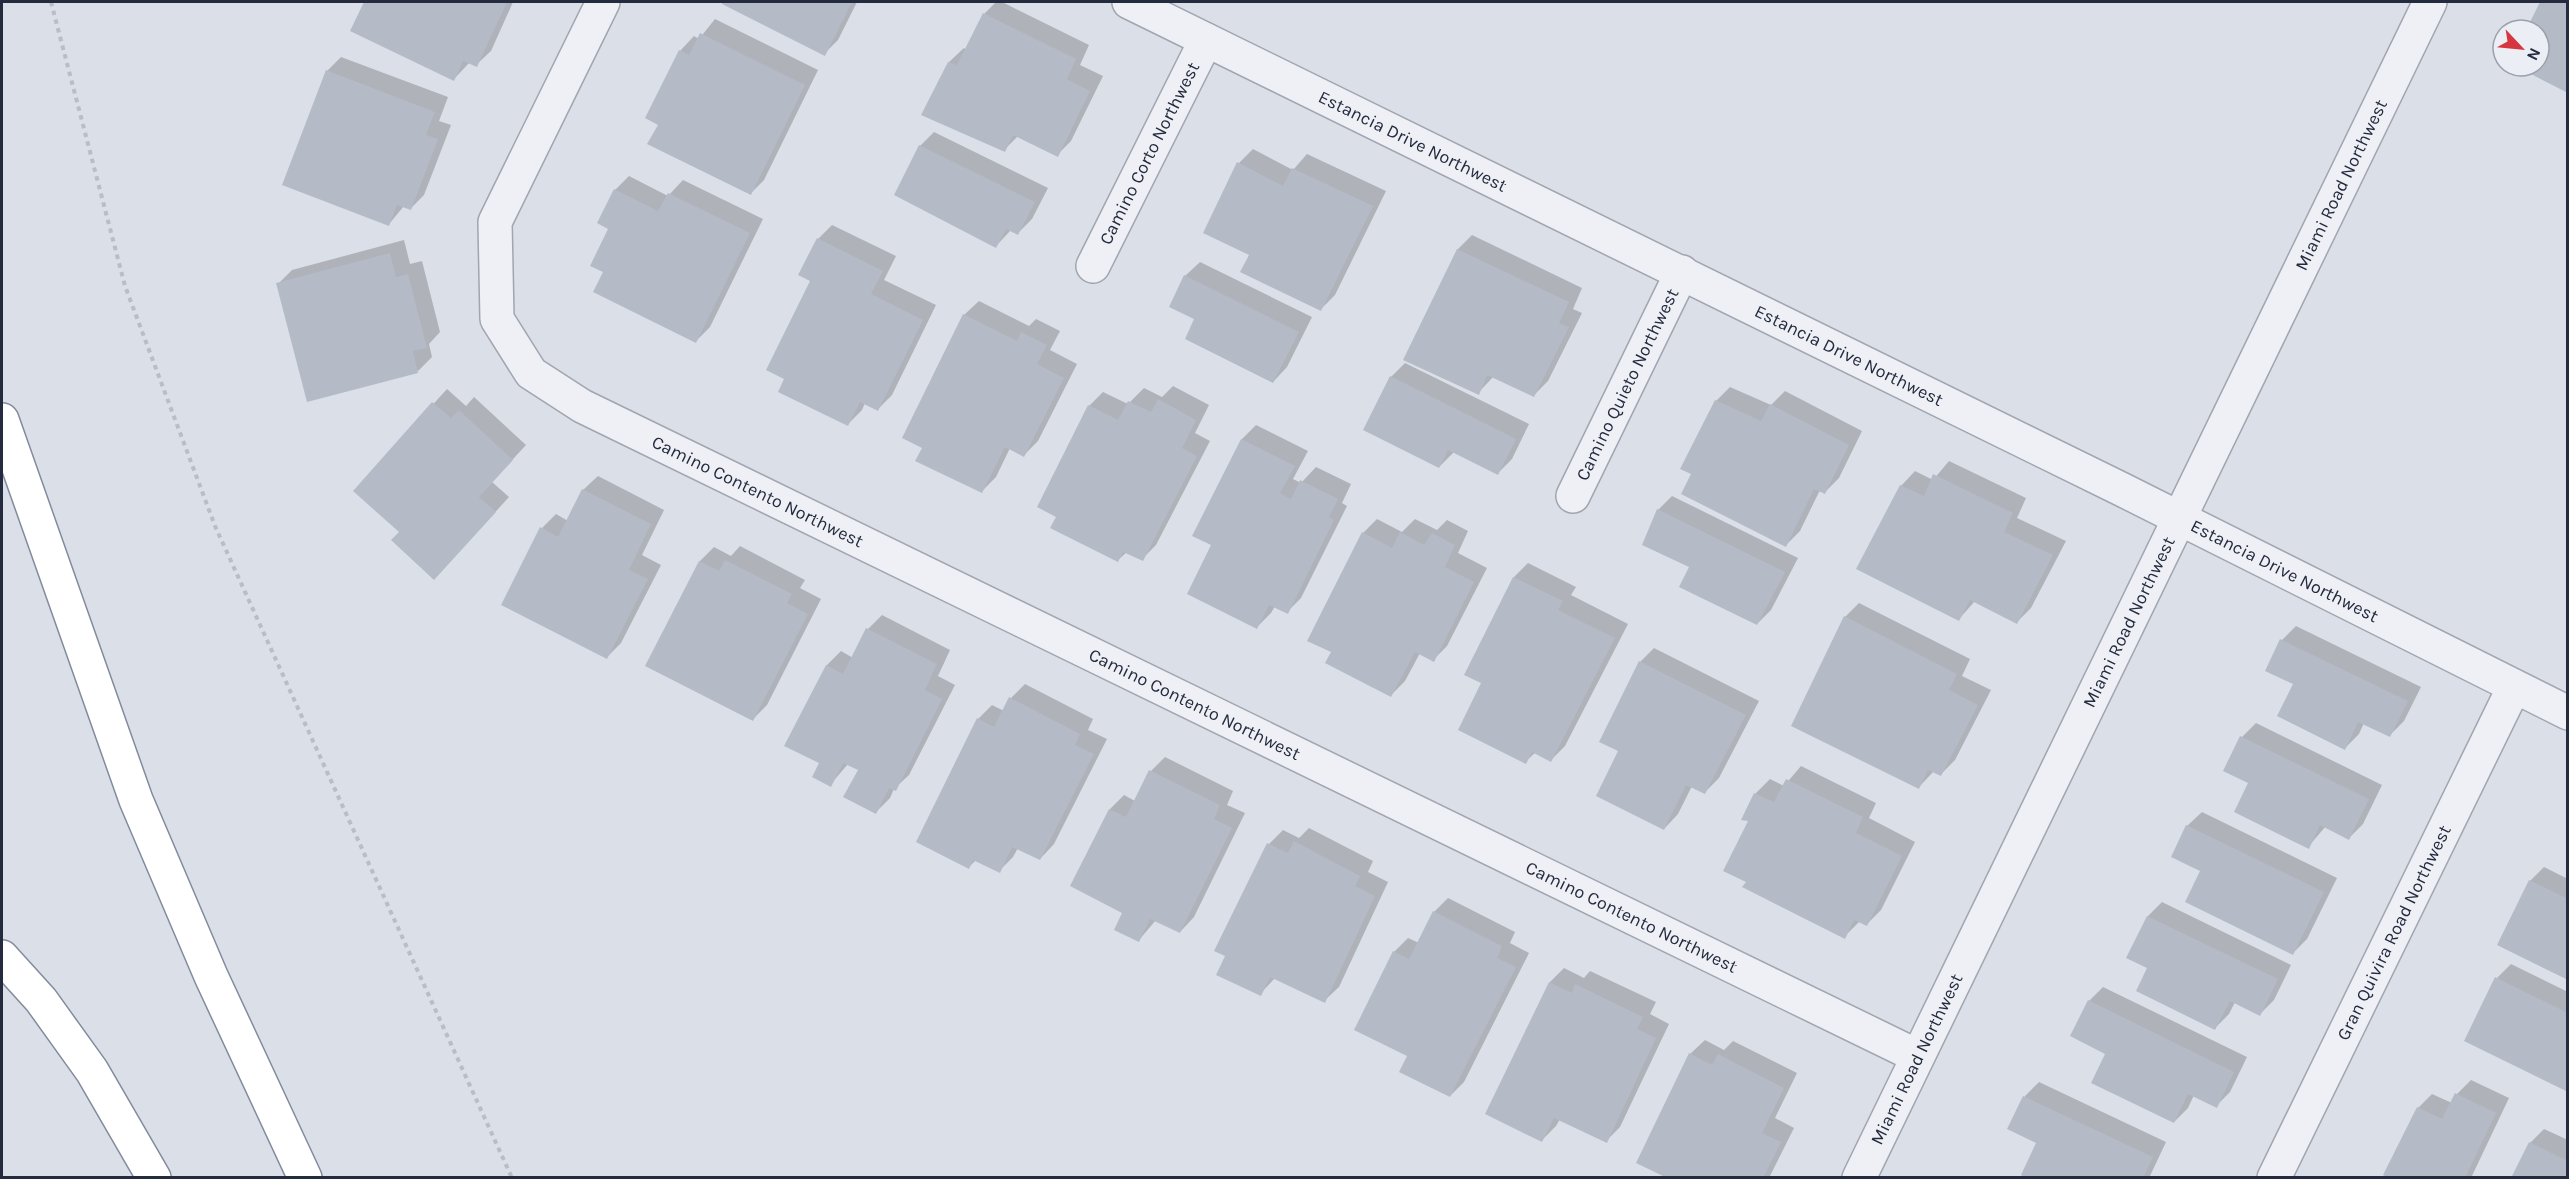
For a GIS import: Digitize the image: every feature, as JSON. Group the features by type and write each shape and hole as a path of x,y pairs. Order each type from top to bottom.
{"highway":[{"path":"2,420 136,800 210,976 305,1178"},
{"path":"2,957 41,1000 92,1071 154,1178"}],"street":[{"name":"Camino Contento Northwest","path":"603,2 495,222 497,319 531,373 582,406 1917,1056"},
{"name":"Estancia Drive Northwest","path":"1129,2 1682,272 2568,713"},
{"name":"Miami Road Northwest","path":"1859,1178 2430,2"},
{"name":"Camino Corto Northwest","path":"1093,266 1206,39"},
{"name":"Camino Quieto Northwest","path":"1573,496 1682,272"},
{"name":"Gran Quivira Road Northwest","path":"2274,1178 2514,687"}],"path":[{"path":"51,2 124,286 215,526 512,1178"}],"building":[{"path":"364,2 507,2 477,67 463,61 454,81 350,31"},
{"path":"723,2 852,2 825,56 722,4"},
{"path":"2540,2 2568,2 2568,93 2539,78 2551,78 2551,18 2532,18"},
{"path":"983,13 1076,59 1067,79 1090,91 1058,157 1013,135 1005,152 921,115 948,62 957,65"},
{"path":"700,33 805,85 751,195 647,144 658,125 645,118 679,50 689,55"},
{"path":"326,70 435,112 426,135 438,139 411,210 397,205 389,226 282,185"},
{"path":"919,145 1035,202 1018,235 1006,229 996,248 894,195"},
{"path":"1237,162 1283,186 1292,168 1373,206 1321,311 1240,272 1249,255 1203,233"},
{"path":"614,189 658,211 668,193 750,233 696,343 593,292 603,272 590,266 608,229 597,223"},
{"path":"817,238 883,271 871,294 923,320 878,411 860,402 848,426 778,392 784,379 766,370 810,281 798,275"},
{"path":"1457,249 1569,302 1559,323 1569,327 1534,397 1487,375 1479,395 1403,360"},
{"path":"390,253 396,277 408,274 427,348 413,351 418,373 307,402 276,283"},
{"path":"1184,275 1299,332 1273,383 1185,339 1194,319 1169,307"},
{"path":"963,314 1017,341 1021,332 1047,345 1037,364 1064,378 1024,457 1005,447 982,493 915,461 922,448 902,438"},
{"path":"1390,376 1516,439 1498,475 1448,450 1439,468 1363,430"},
{"path":"1158,399 1196,420 1182,448 1197,456 1143,561 1123,552 1118,562 1050,528 1056,517 1037,507 1088,405 1118,420 1128,401 1151,412"},
{"path":"1715,400 1761,421 1770,404 1849,445 1825,494 1814,489 1786,547 1681,494 1691,474 1680,469"},
{"path":"432,402 451,418 459,410 513,460 479,497 496,512 434,580 391,540 399,532 353,491"},
{"path":"1241,439 1295,466 1280,493 1291,499 1300,480 1338,499 1329,517 1334,520 1288,614 1269,605 1257,629 1187,594 1211,545 1192,536"},
{"path":"1933,474 2013,513 2004,532 2053,555 2017,624 1970,600 1959,621 1856,569 1900,485 1924,496"},
{"path":"582,489 651,524 629,570 648,579 607,659 501,605 540,527 558,537"},
{"path":"1657,509 1785,572 1757,625 1679,587 1689,567 1642,545"},
{"path":"1362,532 1392,548 1400,532 1424,545 1432,533 1455,545 1445,567 1474,582 1434,662 1415,652 1391,697 1325,663 1331,652 1307,641"},
{"path":"725,560 792,594 787,603 808,614 753,721 645,666 699,561 719,571"},
{"path":"1513,577 1563,601 1558,610 1615,638 1551,762 1532,752 1526,764 1458,730 1481,683 1464,675"},
{"path":"1844,616 1957,674 1949,690 1978,705 1941,776 1928,770 1919,789 1791,726"},
{"path":"866,628 937,664 925,690 942,699 896,791 889,788 876,814 843,797 858,770 843,763 831,787 812,777 819,763 784,746 826,665 843,674"},
{"path":"2280,639 2408,701 2390,737 2358,722 2345,750 2277,716 2293,684 2265,671"},
{"path":"1639,661 1746,715 1705,794 1686,785 1664,830 1596,796 1618,751 1599,742"},
{"path":"1009,697 1080,734 1075,745 1094,754 1040,860 1012,847 1000,873 973,860 969,869 916,842 977,718 994,727"},
{"path":"2240,736 2369,799 2349,840 2320,825 2309,849 2234,812 2248,783 2223,771"},
{"path":"1149,770 1220,805 1214,819 1232,828 1180,933 1150,919 1139,942 1114,930 1122,913 1070,886 1109,809 1126,817"},
{"path":"1786,779 1863,817 1856,833 1902,856 1867,926 1854,920 1845,939 1742,887 1746,882 1723,871 1748,821 1741,820 1754,793 1774,802"},
{"path":"2186,825 2324,892 2293,955 2185,902 2200,871 2171,857"},
{"path":"1294,841 1360,876 1355,886 1375,896 1325,1003 1270,977 1261,996 1216,975 1225,956 1214,951 1267,843 1288,853"},
{"path":"2529,880 2568,899 2568,980 2497,945"},
{"path":"1433,911 1502,946 1497,958 1516,967 1450,1097 1399,1072 1407,1056 1354,1030 1393,951 1409,959"},
{"path":"2147,916 2278,979 2260,1016 2230,1001 2215,1030 2136,991 2147,968 2126,958"},
{"path":"2495,977 2568,1013 2568,1092 2464,1041"},
{"path":"1549,982 1572,993 1575,984 1643,1017 1637,1029 1656,1038 1607,1143 1554,1118 1542,1142 1485,1114"},
{"path":"2088,1000 2234,1072 2217,1108 2188,1094 2174,1123 2091,1083 2105,1054 2070,1036"},
{"path":"1689,1053 1712,1065 1718,1054 1784,1088 1762,1133 1781,1142 1763,1178 1667,1178 1636,1163"},
{"path":"2455,1093 2496,1113 2465,1178 2388,1178 2383,1175 2417,1107 2442,1119"},
{"path":"2023,1096 2153,1157 2143,1178 2026,1178 2021,1175 2036,1143 2007,1129"},
{"path":"2529,1142 2568,1161 2568,1178 2511,1178"}]}
